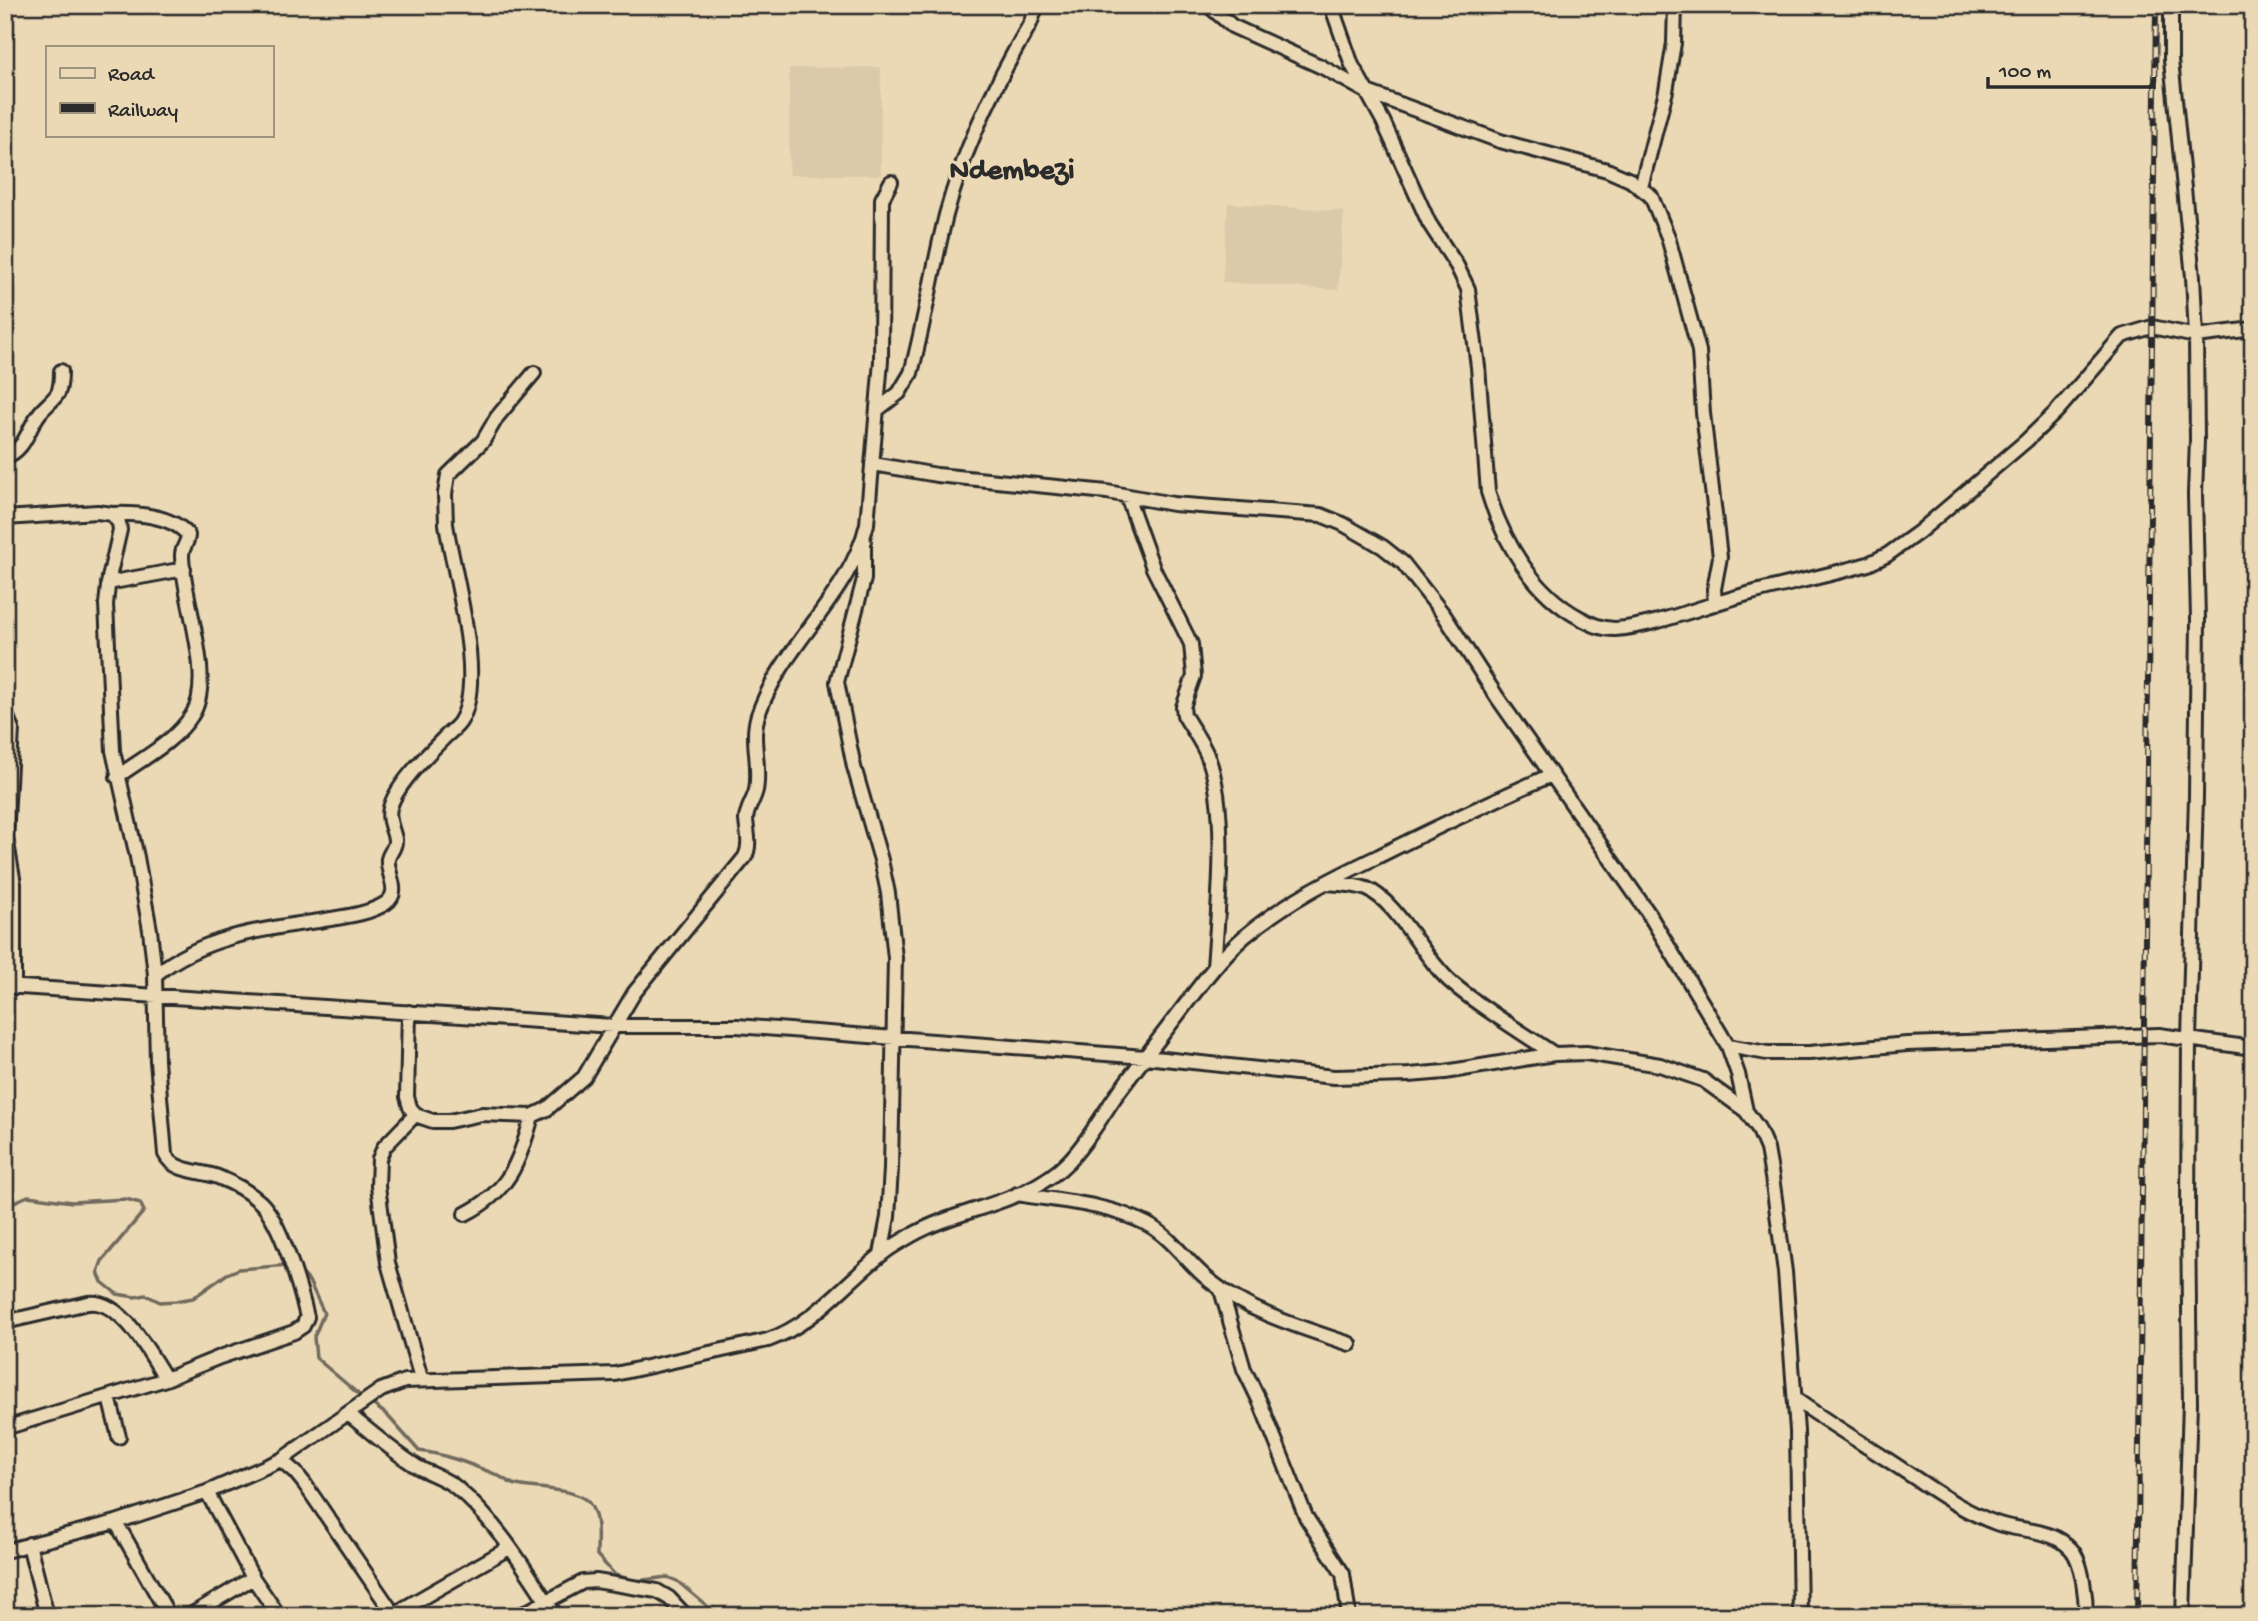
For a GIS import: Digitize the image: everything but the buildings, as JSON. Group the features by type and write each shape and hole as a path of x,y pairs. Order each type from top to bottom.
{"street":[{"path":"877,410 899,393 911,373 947,213 962,166 973,136 1037,5"},
{"path":"1208,5 1231,26 1322,67 1367,92 1500,141 1607,170 1641,187 1655,203 1668,237 1699,351 1705,438 1720,557 1714,589 1715,604"},
{"path":"1331,5 1343,45 1383,121 1429,223 1468,289 1478,366 1488,492 1498,521 1527,572 1541,589 1568,611 1597,626 1618,629 1651,621 1844,571 1887,555 1974,488 2026,441 2057,411 2122,336 2152,327 2196,336 2253,330"},
{"path":"1641,187 1666,91 1674,43 1675,5"},
{"path":"2171,5 2171,60 2187,210 2196,336 2196,769 2189,1039 2190,1403 2183,1616"},
{"path":"881,1254 888,1217 891,1169 895,958 888,893 876,838 848,743 837,682 864,579 864,539 881,361 882,199 891,182"},
{"path":"5,457 23,444 40,413 58,393 61,371"},
{"path":"155,975 178,958 223,939 263,929 359,913 383,905 391,898 394,891 388,859 395,841 390,808 409,778 460,722 467,699 471,664 447,535 444,502 446,481 453,468 483,441 497,417 534,373"},
{"path":"873,464 937,475 1198,506 1321,515 1383,547 1404,564 1444,615 1551,775 1647,911 1728,1046 1738,1074 1746,1111"},
{"path":"1127,496 1153,568 1191,644 1194,676 1183,707 1184,715 1208,759 1217,795 1219,886 1214,967"},
{"path":"5,518 97,512 130,513 170,522 186,531 189,539 182,551 198,656 199,703 189,720 170,738 117,777"},
{"path":"5,1428 166,1380 220,1357 295,1332 303,1326 307,1317 291,1265 269,1212 237,1186 217,1177 179,1168 166,1157 157,1061 155,975 145,902 113,751 106,621 108,583 120,530 119,523 112,514"},
{"path":"410,1013 407,1097 415,1115 433,1121 449,1121 482,1114 532,1116 547,1109 584,1077 613,1026 655,965 745,857 748,849 746,816 757,784 755,730 758,715 785,663 834,592 864,539"},
{"path":"108,583 184,569"},
{"path":"5,712 12,729 6,837 15,884 10,987 613,1026 737,1026 1145,1057 1334,1077 1445,1072 1554,1054 1598,1054 1660,1065 1703,1080 1746,1111 1758,1128 1767,1149 1785,1272 1795,1399 1800,1616"},
{"path":"5,1551 116,1522 207,1492 281,1460 389,1386 421,1378 615,1374 768,1340 796,1326 846,1287 881,1254 935,1223 1041,1183 1069,1161 1214,967 1242,939 1278,910 1324,883 1551,775"},
{"path":"1324,883 1367,889 1383,898 1437,969 1452,984 1554,1054"},
{"path":"1728,1046 1767,1053 1810,1053 1956,1042 2159,1035 2253,1048"},
{"path":"415,1115 382,1152 377,1186 388,1263 421,1378"},
{"path":"465,1214 489,1200 504,1184 519,1158 532,1116"},
{"path":"1016,1194 1099,1207 1124,1214 1161,1232 1194,1267 1221,1290 1279,1319 1350,1344"},
{"path":"1221,1290 1244,1369 1301,1506 1343,1574 1349,1616"},
{"path":"5,1322 88,1303 101,1303 129,1324 166,1380"},
{"path":"109,1397 119,1437"},
{"path":"1795,1399 1854,1440 1963,1507 1999,1525 2050,1536 2070,1548 2077,1562 2086,1595 2086,1616"},
{"path":"348,1414 413,1464 456,1487 481,1512 509,1548 556,1616"},
{"path":"281,1460 304,1483 394,1615 509,1548"},
{"path":"207,1492 253,1578 279,1616"},
{"path":"116,1522 169,1616"},
{"path":"29,1544 47,1616"},
{"path":"189,1616 253,1578"},
{"path":"519,1616 583,1582 600,1581 657,1591 669,1598 685,1616"}],"shaded area":[{"path":"881,67 881,175 789,175 789,68"},
{"path":"1228,203 1344,211 1338,290 1222,282"}],"waterway":[{"path":"5,1210 12,1203 28,1196 72,1202 126,1199 140,1203 144,1211 102,1261 98,1272 102,1282 117,1294 135,1297 146,1295 160,1302 176,1301 193,1298 227,1274 239,1269 289,1265"},
{"path":"299,1270 309,1281 324,1313 314,1337 316,1358 363,1398"},
{"path":"370,1402 387,1415 419,1451 459,1460 516,1485 565,1492 583,1498 595,1515 597,1555 615,1575 636,1581 667,1577 677,1581 707,1606 732,1616"}],"railway":[{"path":"2137,1616 2156,5"}],"district":[{"name":"Ndembezi","path":"1012,172"}]}
